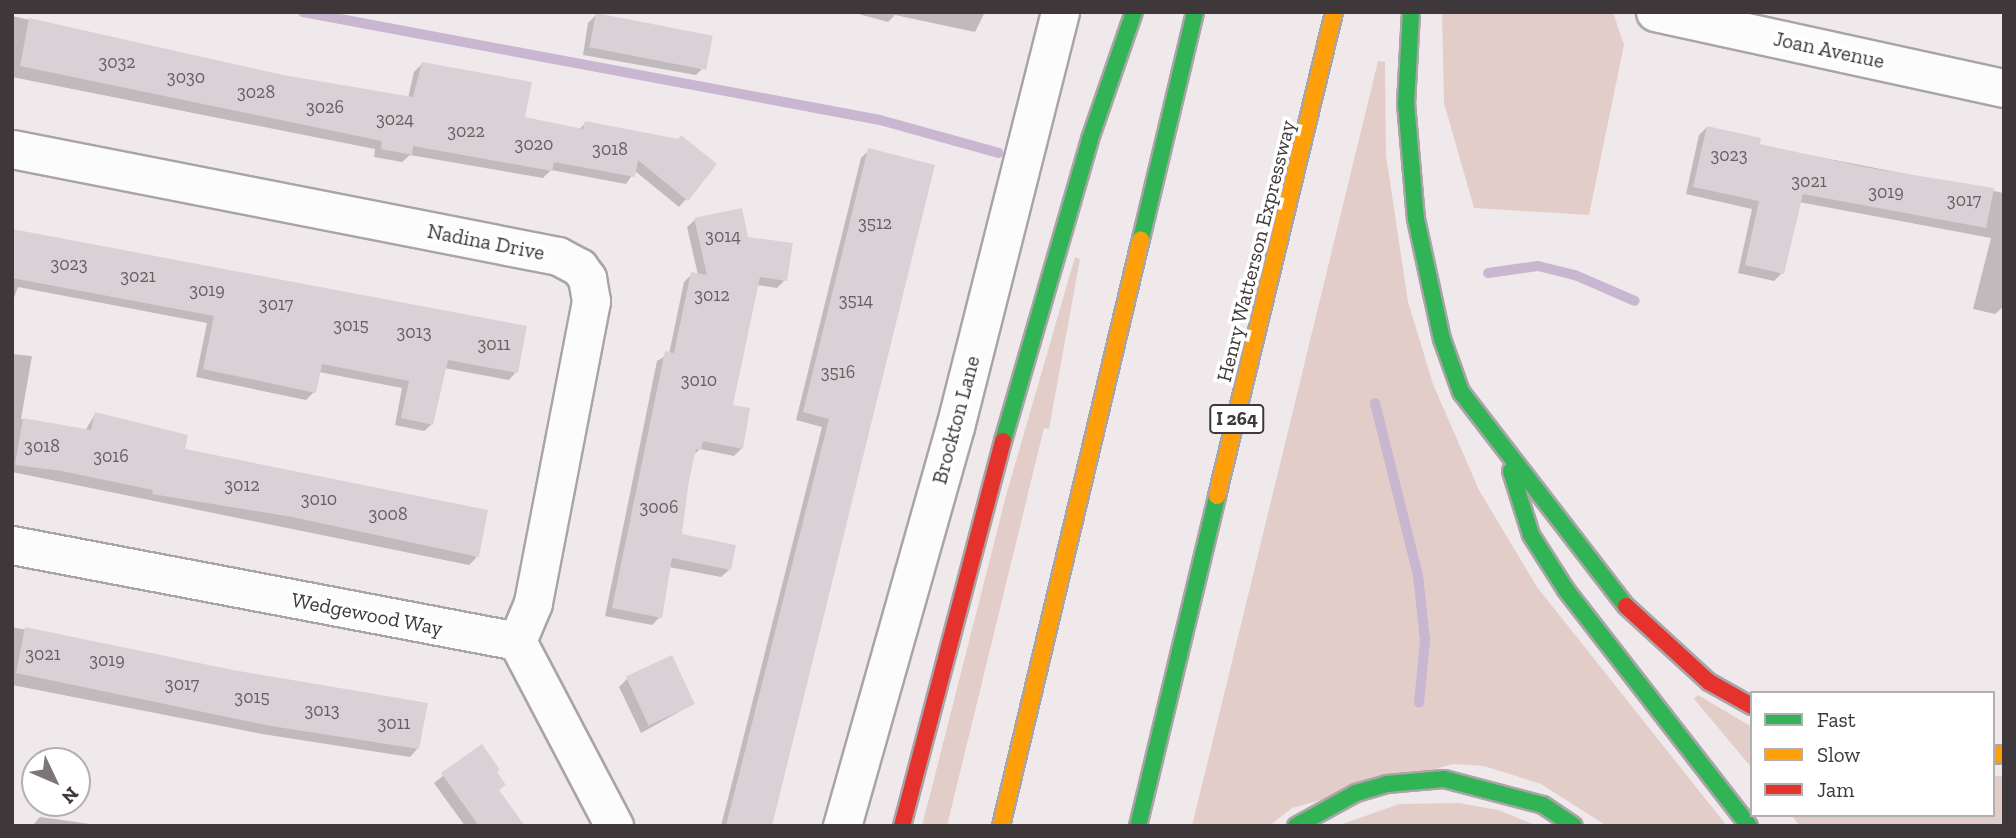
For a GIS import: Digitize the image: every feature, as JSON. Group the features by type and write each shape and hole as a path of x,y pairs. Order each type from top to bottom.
{"highway":[{"path":"902,826 1003,441 1090,139 1134,12"},
{"path":"1001,826 1195,12"},
{"name":"Henry Watterson Expressway","path":"1138,826 1334,12"},
{"path":"1410,12 1406,103 1426,277 1461,392 1602,579 1641,623 1709,682 1750,705"},
{"path":"1502,443 1531,535 1566,590 1749,826"},
{"path":"1296,826 1356,793 1387,784 1444,779 1523,798 1574,826"}],"street":[{"name":"Brockton Lane","path":"842,826 965,390 1060,12"},
{"name":"Joan Avenue","path":"1655,12 2004,88"},
{"name":"Nadina Drive","path":"12,149 558,256 579,267 587,278 592,301 533,603 517,641"},
{"name":"Wedgewood Way","path":"12,545 517,641"},
{"path":"517,641 614,826"}],"shaded area":[{"path":"1442,12 1613,12 1624,45 1589,215 1474,208 1444,103"},
{"path":"1378,61 1385,62 1386,155 1408,302 1433,384 1479,490 1537,587 1727,826 1607,826 1541,784 1484,766 1453,764 1292,808 1269,826 1192,826"},
{"path":"1075,257 1080,259 1049,429 1044,428 947,826 922,826 1007,492"},
{"path":"1698,695 1750,726 1750,766 1694,699"},
{"path":"1995,776 2004,776 2004,826 1800,826 1793,817 1995,817"},
{"path":"1459,803 1498,810 1538,826 1337,826 1399,804"}],"building":[{"path":"596,13 713,36 706,70 589,47"},
{"path":"29,18 283,75 413,97 422,62 532,82 525,117 583,129 585,121 678,139 681,135 717,164 688,201 638,160 635,177 554,162 552,171 413,146 412,155 381,149 382,141 20,66"},
{"path":"1707,126 1761,138 1760,144 1864,167 1994,188 1986,228 1803,194 1784,274 1745,265 1759,201 1693,187"},
{"path":"868,148 935,165 772,826 726,826 829,419 803,412"},
{"path":"742,208 748,237 793,243 787,281 760,277 733,405 750,408 743,449 703,441 701,450 696,449 689,480 682,534 736,545 731,570 672,558 662,618 612,608 665,351 674,353 691,272 707,275 694,218"},
{"path":"12,229 527,326 518,373 448,360 433,425 401,418 409,381 322,364 316,393 203,369 214,316 12,278"},
{"path":"95,412 188,435 185,449 488,510 479,557 292,517 152,494 153,490 62,471 15,465 23,418 91,430"},
{"path":"25,627 233,670 428,703 419,749 271,726 16,673"},
{"path":"672,655 695,704 649,725 626,677"},
{"path":"482,744 500,770 497,772 506,785 499,790 525,826 479,826 441,773"}],"waterway":[{"path":"303,12 880,120 999,153"},
{"path":"1488,273 1538,266 1575,275 1635,301"},
{"path":"1375,403 1418,575 1425,640 1419,703"}],"traffic: fast":[{"path":"1003,441 1090,139 1134,12"},
{"path":"1141,239 1195,12"},
{"path":"1411,12 1406,103 1416,219 1442,339 1461,392 1626,606"},
{"path":"1511,471 1531,535 1566,590 1749,826"},
{"path":"1138,826 1217,496"},
{"path":"1296,826 1356,793 1387,784 1444,779 1543,805 1574,826"}],"traffic: slow":[{"path":"1217,496 1334,12"},
{"path":"1001,826 1141,239"},
{"path":"1995,755 2004,754"}],"traffic: jam":[{"path":"902,826 1003,441"},
{"path":"1626,606 1709,682 1750,705"}]}
